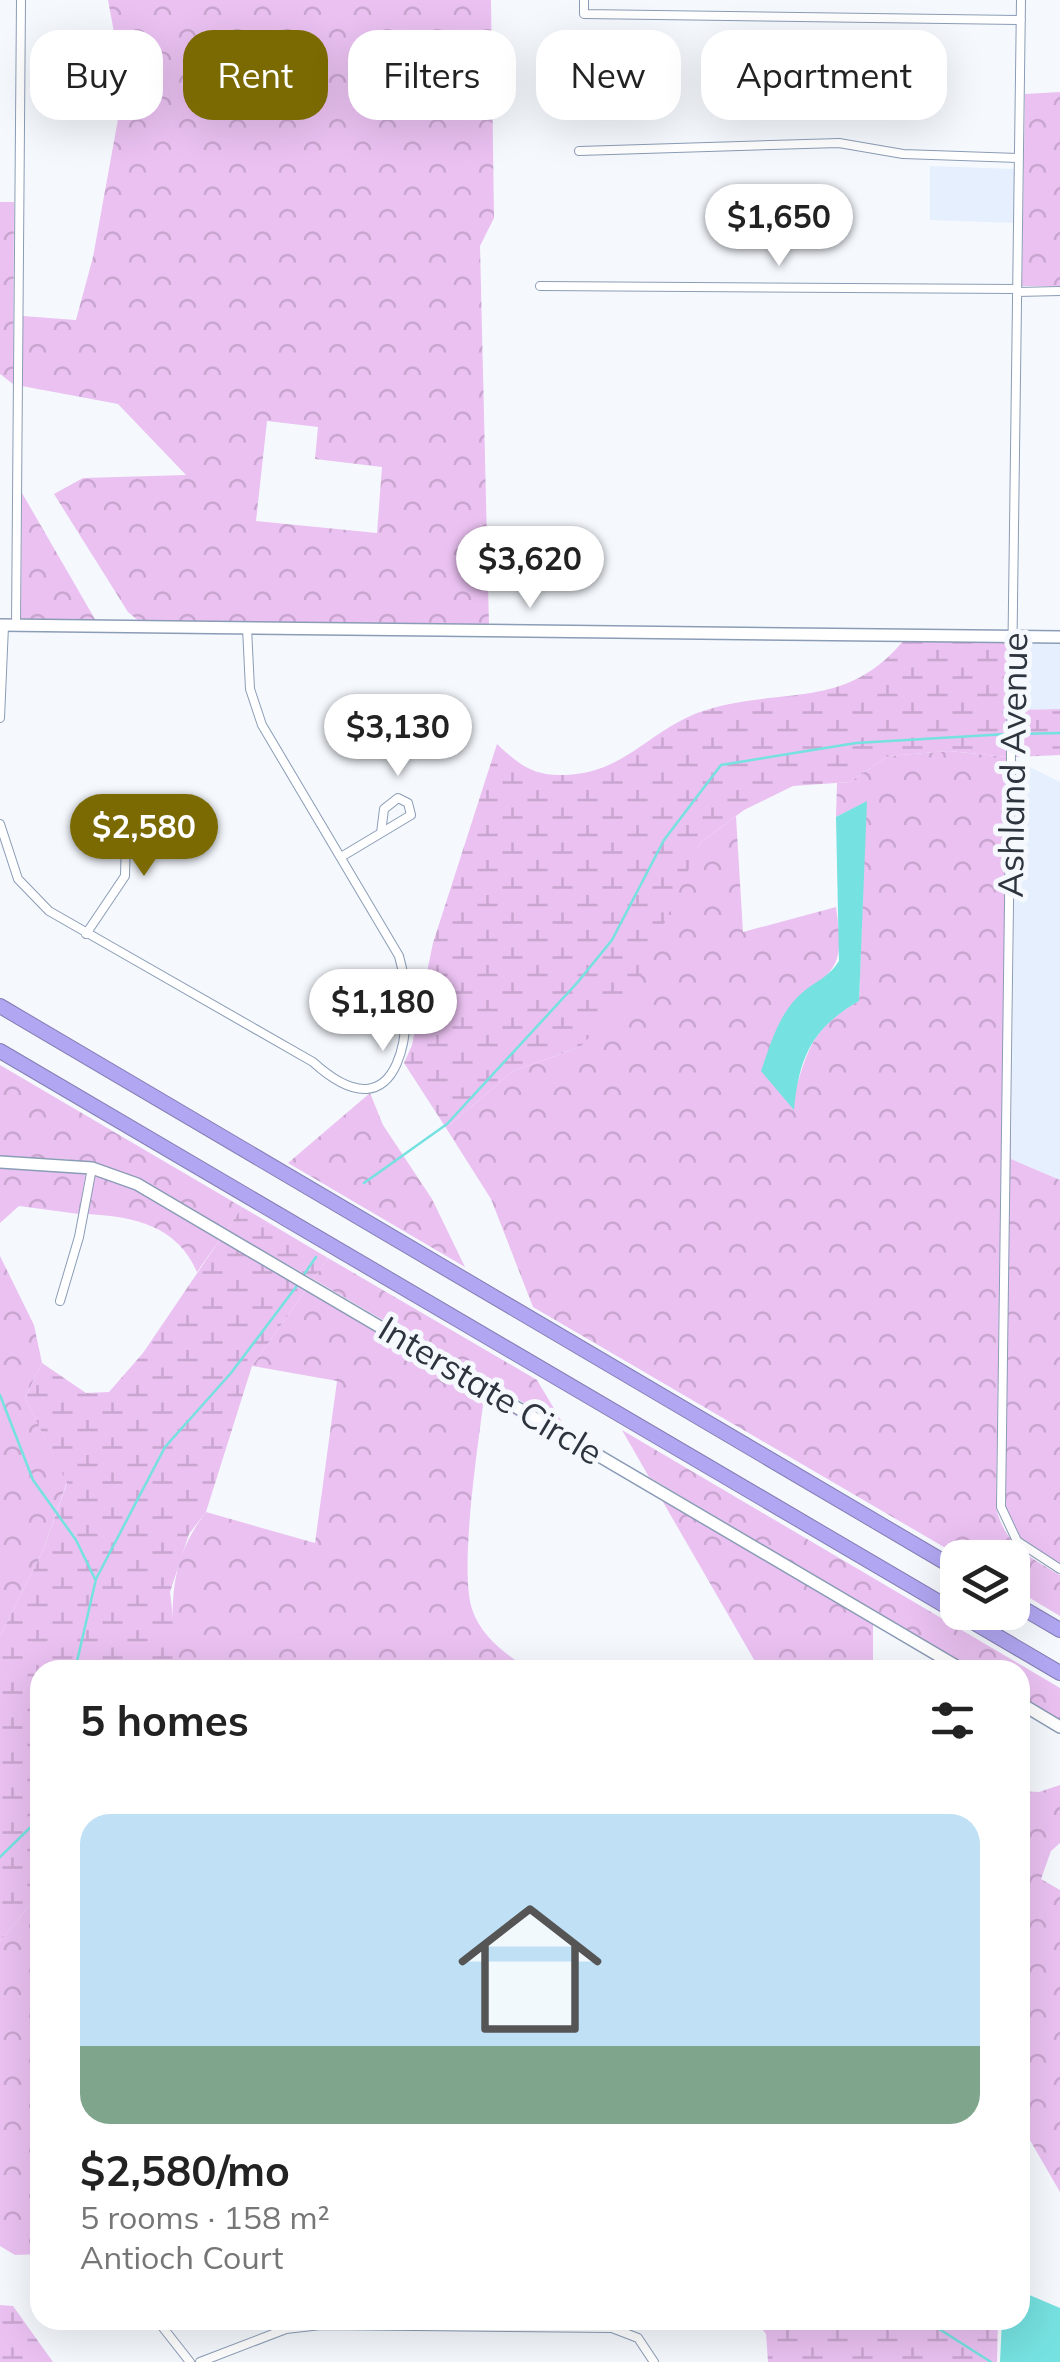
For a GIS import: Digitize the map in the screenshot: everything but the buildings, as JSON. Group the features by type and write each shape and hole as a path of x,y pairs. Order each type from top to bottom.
{"highway":[{"path":"0,1006 940,1559"},
{"path":"0,1051 1060,1673"},
{"path":"1030,1612 1060,1630"}],"street":[{"path":"0,718 7,626 21,0"},
{"path":"584,0 584,14 1021,20"},
{"name":"Ashland Avenue","path":"1021,0 1000,1508 1008,1528 1025,1548 1060,1570"},
{"path":"579,151 839,143 902,154 1019,158"},
{"path":"540,286 1060,291"},
{"path":"7,626 1060,636"},
{"path":"0,824 11,865 29,894 86,934 313,1062 341,1085 369,1088 385,1080 400,1062 406,1040 406,994 393,944 256,709 248,672 247,628"},
{"path":"340,858 408,819 408,803 398,798 389,802 381,816 381,832"},
{"path":"86,934 125,876 127,802"},
{"name":"Interstate Circle","path":"0,1162 92,1168 137,1184 946,1660"},
{"path":"60,1301 71,1274 92,1168"},
{"path":"1030,1709 1060,1727"},
{"path":"165,2330 190,2362"},
{"path":"200,2362 272,2330"},
{"path":"617,2330 638,2338 654,2362"}],"shaded area":[{"path":"930,166 1015,169 1013,223 930,220"},
{"path":"1017,642 1060,642 1060,709 1016,710"},
{"path":"1016,760 1060,782 1060,1180 1011,1159"}],"green space":[{"path":"108,0 491,0 491,30 348,30 348,120 493,120 494,218 480,246 489,626 140,622 128,612 54,494 83,478 186,475 118,404 22,386 23,316 76,320 93,257 118,120 163,120 163,30 114,30","holes":["267,421 318,427 315,459 382,467 377,533 256,521"]},
{"path":"1060,92 1060,286 1022,286 1025,94"},
{"path":"0,202 14,202 13,384 0,374"},
{"path":"22,493 96,621 21,620"},
{"path":"903,641 1008,642 1007,757 949,751 888,756 850,782 793,786 744,810 701,842 633,993 580,1047 513,1071 446,1128 404,1063 412,1045 433,943 497,744 534,771 552,775 584,773 619,760 700,712 833,688 857,679 880,664"},
{"path":"1060,709 1060,755 1016,757 1016,710"},
{"path":"949,751 1007,757 996,1507 1012,1540 940,1540 940,1545 533,1307 491,1199 446,1128 513,1071 580,1047 667,913 701,842 736,816 743,932 836,907 837,958 826,975 803,992 796,1089 805,1059 824,1027 859,1001 866,802 836,817 837,783 850,782 888,756"},
{"path":"0,1065 242,1207 227,1230 123,1172 66,1159 0,1157"},
{"path":"1011,1065 1011,1159 1060,1180 1060,1564 1030,1544 1030,1540 1020,1538 1005,1507"},
{"path":"370,1093 383,1125 432,1199 465,1267 288,1163"},
{"path":"0,1167 86,1172 79,1214 19,1206 0,1223"},
{"path":"95,1174 135,1188 221,1238 197,1272 178,1244 153,1227 88,1214"},
{"path":"242,1207 328,1258 313,1279 227,1230"},
{"path":"221,1238 307,1288 252,1366 206,1512 189,1534 170,1592 178,1660 30,1660 30,1905 0,1941 0,1636 42,1553 67,1483 25,1398 42,1363 86,1393 109,1392 143,1353"},
{"path":"0,1256 34,1325 42,1363 25,1398 67,1482 42,1553 0,1636"},
{"path":"328,1258 537,1380 565,1427 313,1279"},
{"path":"307,1288 579,1451 484,1398 471,1506 469,1590 476,1619 488,1637 516,1660 175,1660 173,1603 178,1566 206,1512 315,1543 337,1381 252,1366"},
{"path":"622,1430 940,1617 940,1630 962,1630 1012,1660 956,1660 649,1477"},
{"path":"659,1495 873,1622 873,1660 754,1660"},
{"path":"1030,1556 1060,1575 1060,1616 1030,1598"},
{"path":"1030,1670 1060,1688 1060,1721 1030,1703"},
{"path":"1060,1785 1060,1843 1051,1851 1041,1879 1060,1890 1060,2192 1030,2140 1030,1792"},
{"path":"30,1905 30,2254 15,2255 0,2246 0,1941"},
{"path":"0,2305 13,2306 53,2362 0,2362"},
{"path":"763,2330 998,2330 997,2362 768,2362"}],"water":[{"path":"867,801 859,1001 830,1022 811,1046 800,1074 794,1110 761,1071 788,1009 839,961 836,817"},
{"path":"1030,2295 1060,2308 1060,2362 1000,2362 1002,2330 1030,2330"}],"waterway":[{"path":"1015,734 1060,733"},
{"path":"364,1183 447,1124 577,983 612,940 664,840 721,765 856,743 1007,734"},
{"path":"303,1276 316,1257"},
{"path":"77,1660 96,1579 165,1447 231,1373 299,1283"},
{"path":"0,1395 33,1480 76,1540 95,1579"},
{"path":"0,1857 30,1828"},
{"path":"941,2330 991,2362"}]}
